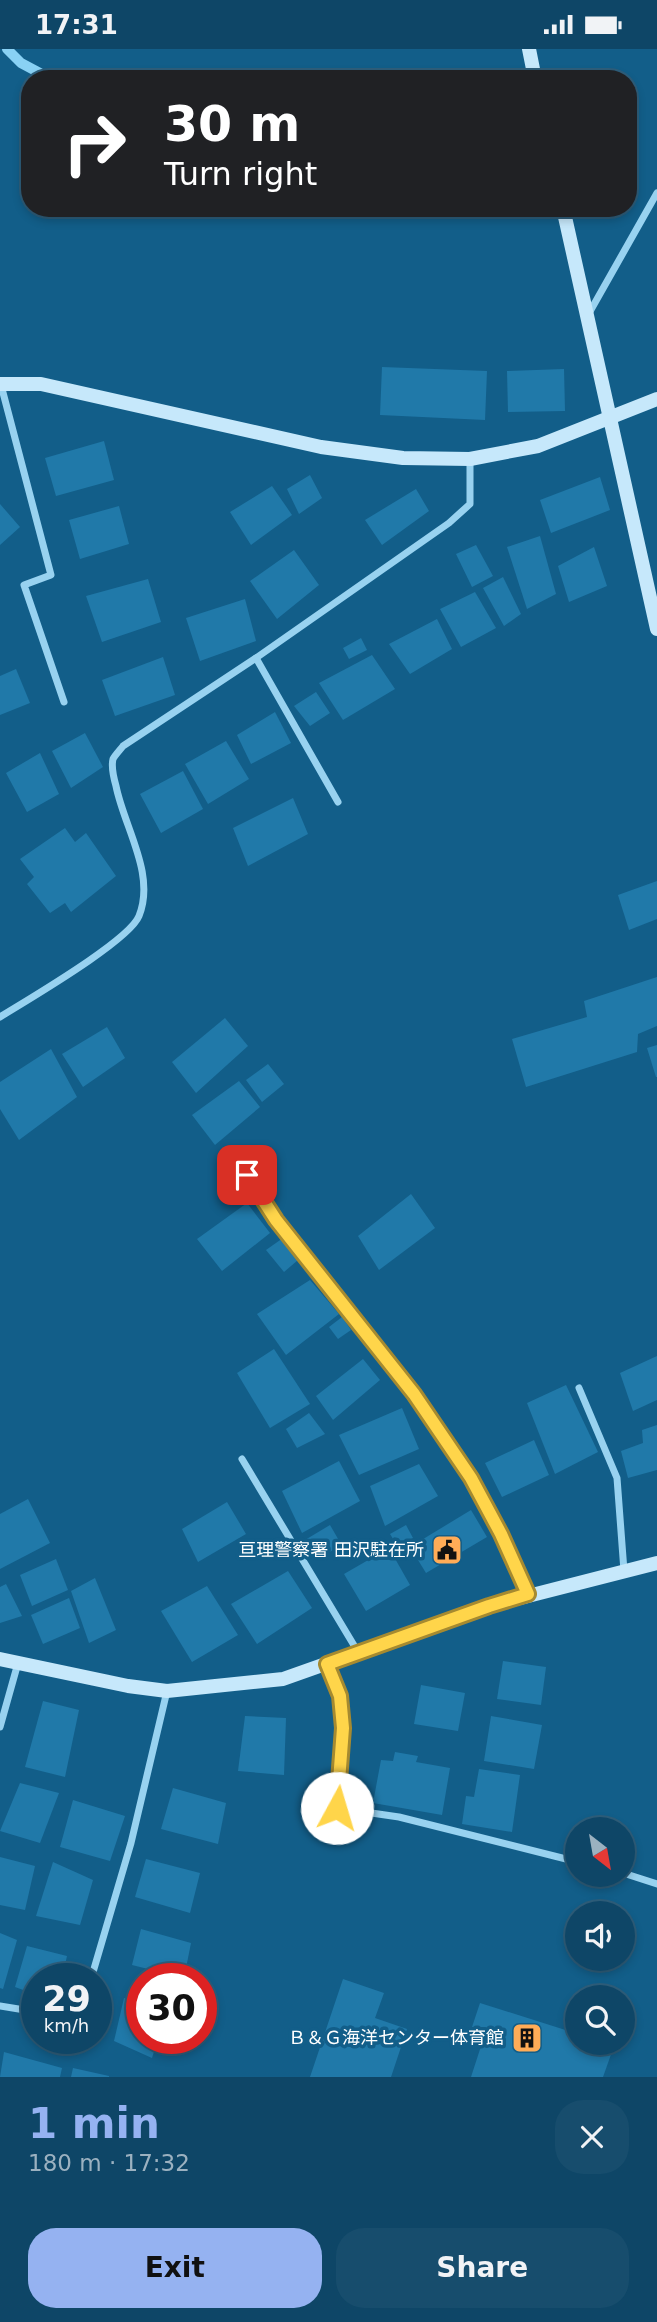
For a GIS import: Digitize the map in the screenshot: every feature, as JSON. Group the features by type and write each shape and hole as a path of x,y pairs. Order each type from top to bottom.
{"street":[{"path":"529,49 533,70"},
{"path":"587,317 657,193"},
{"path":"565,217 657,629"},
{"path":"64,702 24,585 51,575 1,384 41,384 321,447 403,458 470,459 538,446 657,399"},
{"path":"0,1017 120,938 138,918 144,886 135,847 120,808 114,777 113,759 123,746 256,658 449,523 470,504 470,459"},
{"path":"256,658 338,802"},
{"path":"247,1175 276,1220 414,1394 471,1478 501,1534 528,1594"},
{"path":"579,1388 617,1478 624,1571"},
{"path":"242,1459 359,1652"},
{"path":"0,1659 128,1686 167,1691 283,1679 489,1606 657,1563"},
{"path":"0,1727 18,1663"},
{"path":"327,1664 340,1696 343,1728 337,1808 399,1817 565,1859"},
{"path":"96,1963 131,1843 167,1691"},
{"path":"635,1877 657,1884"},
{"path":"0,2006 21,2010"}],"building":[{"path":"382,367 487,371 485,420 380,415"},
{"path":"564,369 565,411 508,412 507,371"},
{"path":"104,441 114,480 56,496 45,458"},
{"path":"310,475 322,498 299,514 287,489"},
{"path":"600,477 610,510 551,533 540,500"},
{"path":"272,486 292,515 251,545 230,512"},
{"path":"416,489 429,511 382,545 365,520"},
{"path":"0,504 20,527 0,545"},
{"path":"119,506 129,544 80,559 69,520"},
{"path":"540,536 556,594 527,609 507,547"},
{"path":"476,545 493,576 472,587 456,554"},
{"path":"594,547 607,586 569,602 558,566"},
{"path":"294,550 319,585 277,619 250,581"},
{"path":"503,577 521,614 504,626 483,588"},
{"path":"148,579 161,622 102,642 86,596"},
{"path":"475,592 496,628 461,647 440,609"},
{"path":"245,599 256,641 200,661 186,618"},
{"path":"437,619 452,649 410,674 389,644"},
{"path":"361,638 367,650 349,659 343,648"},
{"path":"372,655 395,689 343,720 319,683"},
{"path":"163,657 175,695 115,716 102,680"},
{"path":"16,669 30,703 0,715 0,676"},
{"path":"316,692 330,713 310,726 294,706"},
{"path":"275,712 291,743 251,764 237,735"},
{"path":"85,733 103,767 71,788 52,751"},
{"path":"226,741 249,779 208,804 185,764"},
{"path":"40,753 59,794 27,812 6,773"},
{"path":"183,771 203,809 161,833 140,794"},
{"path":"293,798 308,834 248,866 233,828"},
{"path":"65,828 75,842 86,833 116,876 71,912 65,903 50,913 27,884 34,877 20,859"},
{"path":"657,881 657,919 629,930 618,895"},
{"path":"657,977 657,1026 638,1034 637,1052 526,1087 512,1039 587,1017 584,1001"},
{"path":"225,1018 248,1046 196,1093 172,1062"},
{"path":"107,1027 125,1058 83,1087 62,1054"},
{"path":"657,1045 657,1077 656,1077 647,1048"},
{"path":"51,1049 77,1097 19,1140 0,1109 0,1082"},
{"path":"268,1064 284,1084 262,1102 246,1080"},
{"path":"239,1081 260,1107 215,1145 192,1115"},
{"path":"411,1194 435,1228 379,1270 358,1236"},
{"path":"247,1203 270,1233 222,1271 197,1239"},
{"path":"283,1238 298,1260 284,1272 266,1250"},
{"path":"310,1280 339,1314 286,1355 257,1314"},
{"path":"342,1317 351,1330 338,1339 329,1327"},
{"path":"274,1349 310,1404 270,1428 237,1373"},
{"path":"657,1356 657,1400 633,1411 620,1373"},
{"path":"363,1359 380,1380 333,1420 316,1396"},
{"path":"566,1385 598,1452 555,1474 527,1403"},
{"path":"402,1408 419,1449 359,1475 339,1435"},
{"path":"309,1413 325,1434 297,1448 286,1429"},
{"path":"657,1425 657,1470 628,1478 621,1451 643,1443 642,1430"},
{"path":"534,1440 549,1475 502,1497 485,1463"},
{"path":"339,1461 360,1501 302,1533 282,1491"},
{"path":"419,1464 438,1496 385,1526 370,1486"},
{"path":"28,1499 50,1543 0,1569 0,1514"},
{"path":"227,1502 246,1534 198,1562 182,1529"},
{"path":"471,1510 487,1537 426,1573 410,1547"},
{"path":"330,1525 341,1544 319,1560 305,1540"},
{"path":"406,1525 413,1538 398,1547 390,1534"},
{"path":"389,1548 410,1585 366,1611 344,1574"},
{"path":"56,1559 68,1590 32,1606 20,1575"},
{"path":"288,1571 312,1608 257,1644 231,1604"},
{"path":"95,1578 116,1630 89,1643 71,1591"},
{"path":"6,1584 22,1616 0,1623 0,1587"},
{"path":"207,1586 238,1635 192,1662 161,1611"},
{"path":"69,1598 80,1628 43,1644 31,1615"},
{"path":"503,1661 546,1667 541,1705 497,1699"},
{"path":"421,1685 465,1693 458,1731 414,1724"},
{"path":"43,1701 79,1710 65,1777 25,1767"},
{"path":"245,1716 286,1718 284,1775 238,1771"},
{"path":"491,1716 542,1725 534,1769 484,1761"},
{"path":"395,1752 418,1756 416,1762 450,1768 442,1815 373,1803 381,1760 393,1761"},
{"path":"479,1769 520,1775 512,1832 462,1824 466,1796 474,1797"},
{"path":"20,1783 59,1793 40,1843 0,1831"},
{"path":"173,1788 226,1803 218,1844 161,1829"},
{"path":"73,1800 125,1816 110,1861 60,1847"},
{"path":"0,1857 35,1866 25,1910 0,1905"},
{"path":"146,1859 200,1873 190,1913 135,1897"},
{"path":"53,1862 93,1880 80,1925 36,1916"},
{"path":"141,1929 191,1943 187,1963 132,1963"},
{"path":"0,1933 17,1940 3,1989 0,1988"},
{"path":"27,1946 67,1956 65,1963 22,1963"},
{"path":"21,1966 21,1989 15,1987"},
{"path":"343,1979 384,1993 375,2018 407,2029 391,2077 310,2077"},
{"path":"124,1998 126,1998 126,2046 114,2041"},
{"name":"Ｂ＆Ｇ海洋センター体育館","path":"480,2003 565,2030 565,2055 611,2055 603,2077 471,2077 483,2040 469,2036"},
{"path":"4,2052 62,2068 60,2077 0,2077"},
{"path":"73,2068 109,2076 109,2077 71,2077"}],"waterway":[{"path":"7,49 21,63 34,70"}],"place":[{"name":"亘理警察署 田沢駐在所","path":"447,1550"},
{"name":"Ｂ＆Ｇ海洋センター体育館","path":"527,2038"}],"route":[{"path":"247,1175 276,1220 414,1394 471,1478 501,1534 528,1594 327,1664 340,1696 343,1728 337,1808"}]}
